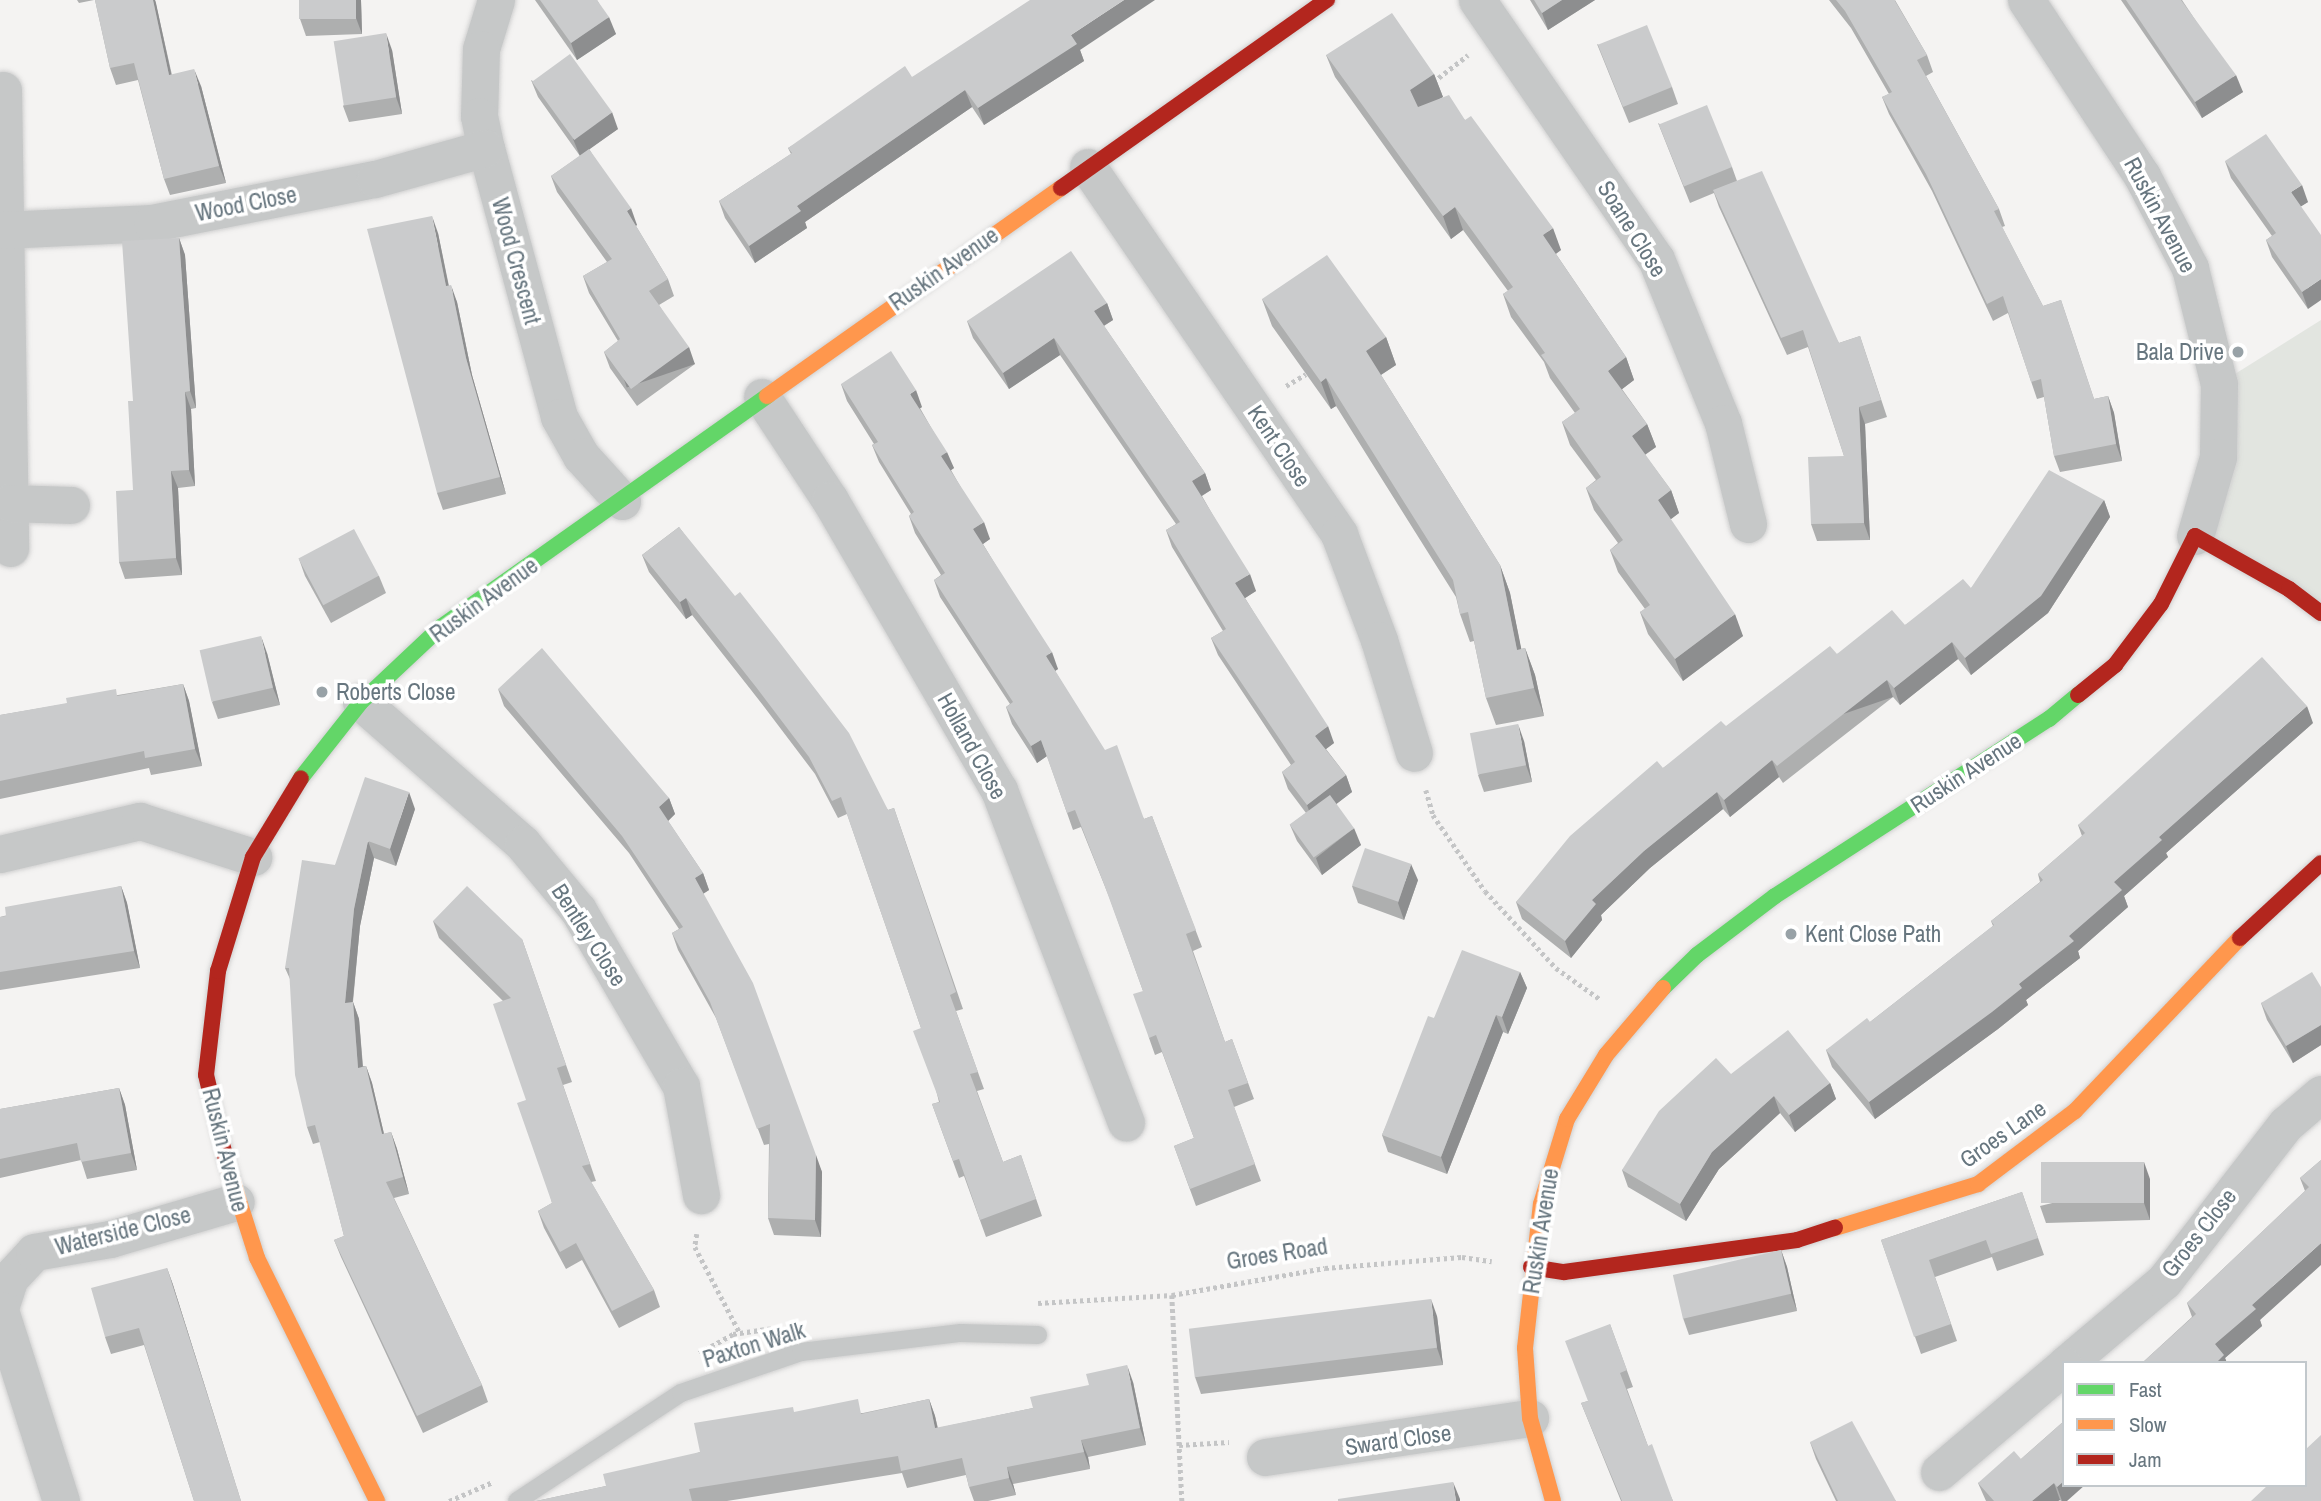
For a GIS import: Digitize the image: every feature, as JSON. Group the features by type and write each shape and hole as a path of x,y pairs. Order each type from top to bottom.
{"street":[{"name":"Wood Crescent","path":"496,0 481,49 479,116 486,148 559,417 581,456 622,501"},
{"name":"Ruskin Avenue","path":"377,1501 262,1270 236,1202 206,1075 218,971 253,857 285,798 361,702 441,627 622,501 762,397 1327,0"},
{"name":"Soane Close","path":"1478,0 1656,259 1723,423 1748,524"},
{"name":"Ruskin Avenue","path":"1553,1501 1530,1418 1525,1348 1531,1267 1550,1165 1567,1119 1606,1055 1633,1022 1697,955 1775,896 2049,719 2115,665 2161,604 2195,536 2218,457 2219,384 2190,268 2142,176 2026,0"},
{"path":"2,90 2,230 10,548"},
{"name":"Wood Close","path":"2,230 152,223 375,179 486,148"},
{"name":"Kent Close","path":"1088,167 1339,534 1380,640 1414,752"},
{"name":"Holland Close","path":"762,397 830,500 999,790 1126,1123"},
{"path":"9,503 71,505"},
{"path":"2195,536 2289,589 2321,613"},
{"name":"Bentley Close","path":"361,702 523,844 578,910 681,1086 701,1195"},
{"path":"0,853 140,821 253,857"},
{"name":"Groes Lane","path":"1531,1267 1564,1272 1797,1240 1978,1184 2075,1111 2277,899 2321,863"},
{"name":"Groes Close","path":"2069,1361 2164,1281 2286,1124 2321,1094"},
{"name":"Waterside Close","path":"61,1501 0,1309 10,1278 34,1252 110,1239 236,1202"},
{"name":"Groes Close","path":"1939,1472 2062,1367"},
{"name":"Sward Close","path":"1265,1457 1530,1418"}],"lane":[{"name":"Paxton Walk","path":"517,1501 681,1393 801,1352 961,1332 1038,1335"}],"path":[{"path":"1414,752 1433,814 1485,891 1556,968 1633,1022"},
{"path":"701,1195 695,1247 740,1333"},
{"name":"Groes Road","path":"1030,1304 1172,1295 1325,1268 1462,1256 1531,1267"},
{"path":"1172,1295 1182,1501"},
{"path":"1179,1445 1231,1442 1265,1457"}],"shaded area":[{"path":"2321,320 2321,613 2195,536 2219,384"}],"building":[{"path":"95,0 153,0 169,75 194,69 219,166 164,179 134,63 110,68"},
{"path":"299,0 356,0 356,19 299,19"},
{"path":"540,0 597,0 609,17 571,43"},
{"path":"1030,0 1124,0 1071,35 1077,44 978,108 965,90 797,206 801,211 749,246 719,201 792,153 788,148 905,66 912,77"},
{"path":"1534,0 1562,0 1542,13"},
{"path":"1836,0 1895,0 1927,55 1917,60 1999,209 1994,211 2043,306 2061,300 2094,399 2108,396 2116,444 2054,456 2041,379 2031,382 2003,296 1987,304 1926,174 1882,97 1892,92"},
{"path":"2126,0 2181,0 2236,75 2195,102"},
{"path":"1392,13 1434,74 1410,90 1418,107 1449,95 1465,120 1471,116 1553,228 1543,235 1626,357 1608,371 1647,424 1632,436 1671,490 1658,500 1735,614 1675,659 1640,612 1650,605 1610,550 1623,540 1586,488 1601,477 1562,422 1580,409 1541,355 1545,353 1503,294 1513,287 1455,207 1443,216 1326,55"},
{"path":"1647,25 1672,87 1623,107 1598,45"},
{"path":"386,33 396,97 344,105 334,41"},
{"path":"570,54 612,112 574,140 532,82"},
{"path":"1707,105 1732,167 1684,187 1659,124"},
{"path":"2266,134 2302,185 2291,192 2321,235 2321,279 2302,292 2266,240 2276,233 2225,161"},
{"path":"589,149 631,208 627,211 668,279 649,291 689,347 631,389 604,352 620,339 583,276 612,259 551,176"},
{"path":"1762,171 1839,343 1860,336 1881,400 1859,407 1864,523 1811,524 1808,457 1844,456 1803,330 1781,338 1713,190"},
{"path":"432,216 446,286 451,285 466,358 500,477 437,493 367,229"},
{"path":"179,238 190,391 185,392 189,470 171,471 176,558 119,562 116,491 133,490 128,401 133,401 122,241"},
{"path":"1071,251 1107,303 1094,311 1205,473 1192,481 1250,574 1235,583 1328,726 1315,736 1346,775 1307,805 1282,772 1295,762 1211,638 1226,629 1166,530 1180,522 1054,338 1003,373 967,321"},
{"path":"1327,255 1386,337 1366,351 1500,565 1517,650 1525,648 1534,688 1486,698 1468,612 1460,614 1453,580 1326,378 1321,382 1262,299"},
{"path":"891,351 916,390 910,394 947,452 941,456 984,522 973,529 1052,652 1046,656 1105,750 1117,745 1144,819 1152,816 1196,930 1186,934 1225,1042 1232,1039 1248,1083 1228,1090 1255,1164 1190,1189 1174,1146 1194,1138 1156,1035 1149,1038 1133,994 1143,991 1075,810 1067,813 1041,740 1031,746 1006,707 1013,702 934,580 945,573 909,516 914,512 872,445 878,442 841,384"},
{"path":"2049,470 2104,500 2041,596 1965,658 1952,642 1894,688 1887,680 1777,766 1772,760 1724,800 1717,792 1644,851 1592,900 1596,904 1565,941 1516,902 1570,836 1657,761 1663,768 1721,721 1726,726 1830,646 1837,654 1892,610 1905,625 1963,579 1971,588"},
{"path":"679,527 735,596 740,592 849,733 888,810 894,808 956,992 950,995 978,1072 970,1074 1003,1162 1021,1155 1036,1199 980,1220 959,1159 953,1161 932,1104 940,1102 913,1031 921,1028 841,797 832,801 809,757 756,687 686,598 680,602 642,555"},
{"path":"354,529 379,576 323,605 298,559"},
{"path":"261,636 273,688 212,702 200,650"},
{"path":"542,648 669,798 659,807 703,873 695,878 753,983 816,1155 815,1220 768,1218 770,1124 757,1129 710,1002 672,933 683,927 622,836 498,689"},
{"path":"2262,657 2307,706 2159,837 2162,840 2114,882 2122,890 2069,936 2074,941 2019,984 2022,988 1992,1012 1869,1102 1826,1050 1867,1018 1870,1022 1994,925 1991,921 2043,880 2038,874 2085,833 2078,825"},
{"path":"183,684 195,749 145,758 144,751 0,781 0,715 67,703 66,698 116,689 117,696"},
{"path":"1518,724 1526,765 1478,775 1470,733"},
{"path":"365,777 409,792 390,849 368,841 354,909 345,1003 353,1002 358,1068 366,1066 382,1134 391,1132 403,1177 386,1182 482,1385 417,1416 334,1240 344,1236 315,1125 307,1127 295,1075 289,968 285,968 302,860 335,865"},
{"path":"1330,795 1354,828 1314,858 1290,824"},
{"path":"1365,848 1411,864 1398,902 1352,886"},
{"path":"121,886 134,951 0,972 0,917 6,916 5,907"},
{"path":"467,886 522,939 566,1065 557,1068 590,1164 582,1166 654,1290 612,1311 576,1243 560,1252 538,1211 552,1203 517,1103 526,1100 493,1004 511,998 433,921"},
{"path":"1462,950 1520,972 1502,1017 1496,1015 1441,1157 1382,1135 1428,1016 1434,1018"},
{"path":"2312,972 2321,987 2321,1025 2286,1046 2261,1003"},
{"path":"1788,1030 1830,1083 1789,1115 1774,1096 1712,1152 1680,1204 1622,1170 1659,1111 1716,1058 1731,1074"},
{"path":"119,1088 131,1153 81,1162 77,1143 0,1159 0,1109"},
{"path":"2321,1160 2321,1243 2252,1305 2256,1309 2215,1344 2224,1355 2218,1361 2144,1361 2196,1314 2187,1303 2309,1187 2300,1178"},
{"path":"2041,1162 2144,1162 2144,1203 2041,1203"},
{"path":"2022,1192 2038,1238 1991,1254 1986,1240 1929,1260 1951,1324 1914,1337 1881,1240"},
{"path":"1781,1250 1791,1294 1683,1319 1673,1275"},
{"path":"167,1268 241,1501 194,1501 139,1328 105,1337 91,1288"},
{"path":"1431,1299 1437,1348 1195,1377 1189,1329"},
{"path":"1610,1324 1627,1370 1620,1373 1648,1446 1652,1444 1673,1501 1622,1501 1581,1403 1588,1401 1565,1341"},
{"path":"1127,1365 1140,1428 1081,1440 1084,1452 1007,1467 1009,1478 969,1487 962,1458 901,1471 898,1456 689,1489 692,1501 536,1501 606,1486 603,1474 700,1452 694,1423 793,1407 794,1412 858,1399 861,1414 929,1399 935,1428 1033,1408 1030,1397 1089,1385 1086,1374"},
{"path":"1852,1421 1896,1501 1838,1501 1810,1442"},
{"path":"2062,1423 2062,1483 2057,1487 2054,1483 2032,1501 1994,1501 1978,1483 2014,1451 2021,1459"},
{"path":"2321,1435 2321,1501 2251,1501 2266,1487 2307,1487 2307,1448"},
{"path":"1453,1482 1456,1501 1338,1501 1338,1499"}],"traffic: fast":[{"path":"301,778 361,702 441,627 767,396"},
{"path":"1663,988 1697,955 1775,896 2049,719 2078,695"}],"traffic: slow":[{"path":"767,396 1061,188"},
{"path":"1835,1228 1978,1184 2075,1111 2240,938"},
{"path":"1553,1501 1530,1418 1525,1348 1541,1204 1567,1119 1606,1055 1663,988"},
{"path":"226,1160 257,1258 377,1501"}],"traffic: jam":[{"path":"1061,188 1327,0"},
{"path":"2078,695 2115,665 2161,604 2195,536 2289,589 2321,613"},
{"path":"226,1160 206,1075 218,971 253,857 301,778"},
{"path":"2240,938 2321,863"},
{"path":"1531,1267 1564,1272 1797,1240 1835,1228"}],"place":[{"name":"Bala Drive","path":"2238,352"},
{"name":"Roberts Close","path":"322,692"},
{"name":"Kent Close Path","path":"1791,934"}]}
